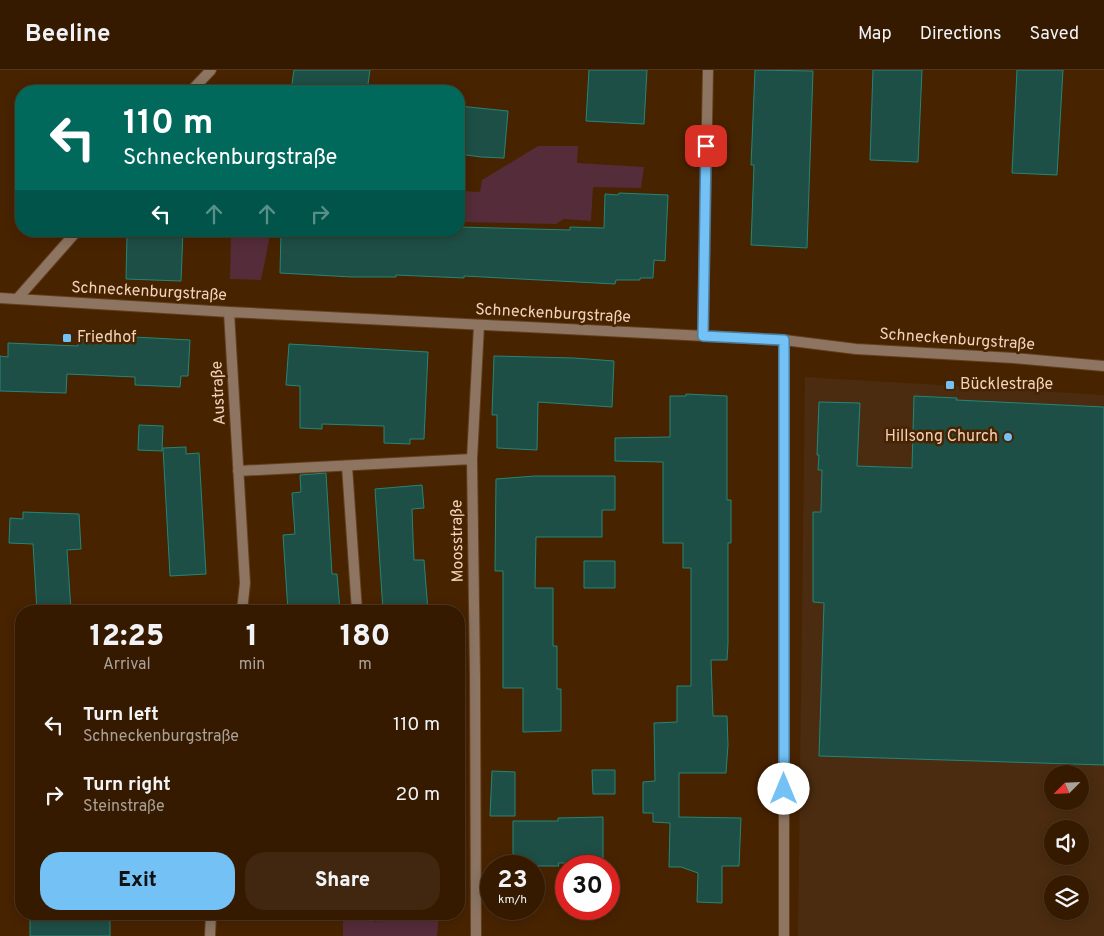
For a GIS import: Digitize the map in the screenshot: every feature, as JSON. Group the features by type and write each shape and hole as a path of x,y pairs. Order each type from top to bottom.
{"street":[{"path":"197,85 211,70"},
{"path":"703,336 708,70"},
{"path":"17,299 72,237"},
{"name":"Schneckenburgstraße","path":"0,298 229,312 784,340 856,348 1104,366"},
{"name":"Austraße","path":"229,312 244,583 242,605"},
{"name":"Moosstraße","path":"476,936 472,459 479,325"},
{"path":"784,340 784,936"},
{"path":"238,472 472,459"},
{"path":"347,466 357,605"},
{"path":"210,936 211,920"}],"shaded area":[{"path":"538,146 578,146 577,163 644,167 641,188 593,187 591,221 564,219 556,224 465,222 465,191 480,192 482,180"},
{"path":"231,237 270,237 261,280 230,279"},
{"path":"805,377 1104,395 1104,936 798,936"},
{"path":"343,920 374,920 375,922 380,920 438,920 437,936 343,936"}],"building":[{"path":"294,70 370,70 368,85 292,85"},
{"path":"589,70 647,70 644,124 586,121"},
{"path":"755,70 813,71 807,248 751,245 754,165 751,165"},
{"path":"873,70 922,70 918,162 870,160"},
{"path":"1017,70 1063,70 1057,175 1012,173"},
{"path":"465,107 508,111 504,158 465,155"},
{"path":"619,193 668,195 665,261 654,260 653,278 616,280 615,284 464,276 464,278 396,275 396,277 352,277 280,273 281,237 465,237 465,227 570,230 570,227 604,228 605,194 618,195"},
{"path":"127,237 183,237 181,281 126,279"},
{"path":"78,334 190,340 188,376 181,376 180,387 135,385 135,377 67,374 66,393 0,391 0,356 8,357 8,343 78,346"},
{"path":"289,344 428,352 424,439 410,439 410,444 384,443 384,426 322,424 322,429 300,428 300,386 286,385"},
{"path":"494,356 614,361 612,407 538,402 537,450 497,448 497,415 492,415"},
{"path":"686,394 727,396 727,500 731,500 731,543 728,543 727,660 711,660 713,716 727,716 728,745 726,773 679,773 679,817 741,818 739,866 722,866 722,903 697,902 698,873 681,867 669,867 670,823 653,822 653,813 643,813 643,782 655,781 654,723 677,722 677,686 691,686 691,568 683,568 683,543 663,543 663,462 615,461 615,438 670,437 670,396 686,396"},
{"path":"914,396 957,398 956,400 1104,407 1104,765 819,756 824,603 813,602 813,512 821,512 822,470 818,470 819,455 817,455 819,402 860,403 857,466 912,468"},
{"path":"139,425 163,426 162,451 138,450"},
{"path":"186,447 186,454 199,453 206,574 170,576 163,448"},
{"path":"326,473 332,574 337,574 340,605 288,605 283,535 295,534 292,493 301,492 300,475"},
{"path":"535,476 615,476 615,510 602,510 602,537 536,537 535,588 553,588 553,646 557,646 557,689 561,689 561,731 523,732 523,688 503,688 503,571 495,571 496,479"},
{"path":"422,485 424,508 412,509 414,560 424,560 428,605 383,605 375,489"},
{"path":"23,512 79,514 81,549 67,550 71,605 37,605 33,544 9,543 10,518 23,519"},
{"path":"584,561 615,561 615,588 584,588"},
{"path":"592,770 615,770 615,794 593,794"},
{"path":"492,771 515,772 515,816 490,816"},
{"path":"603,817 603,855 555,855 555,866 545,866 545,855 513,855 513,821 558,821 558,818"},
{"path":"30,920 110,920 110,936 30,936"}],"place":[{"name":"Friedhof","path":"67,338"},
{"name":"Bücklestraße","path":"950,385"},
{"name":"Hillsong Church","path":"1008,437"}],"route":[{"path":"706,146 703,336 784,340 784,789"}]}
